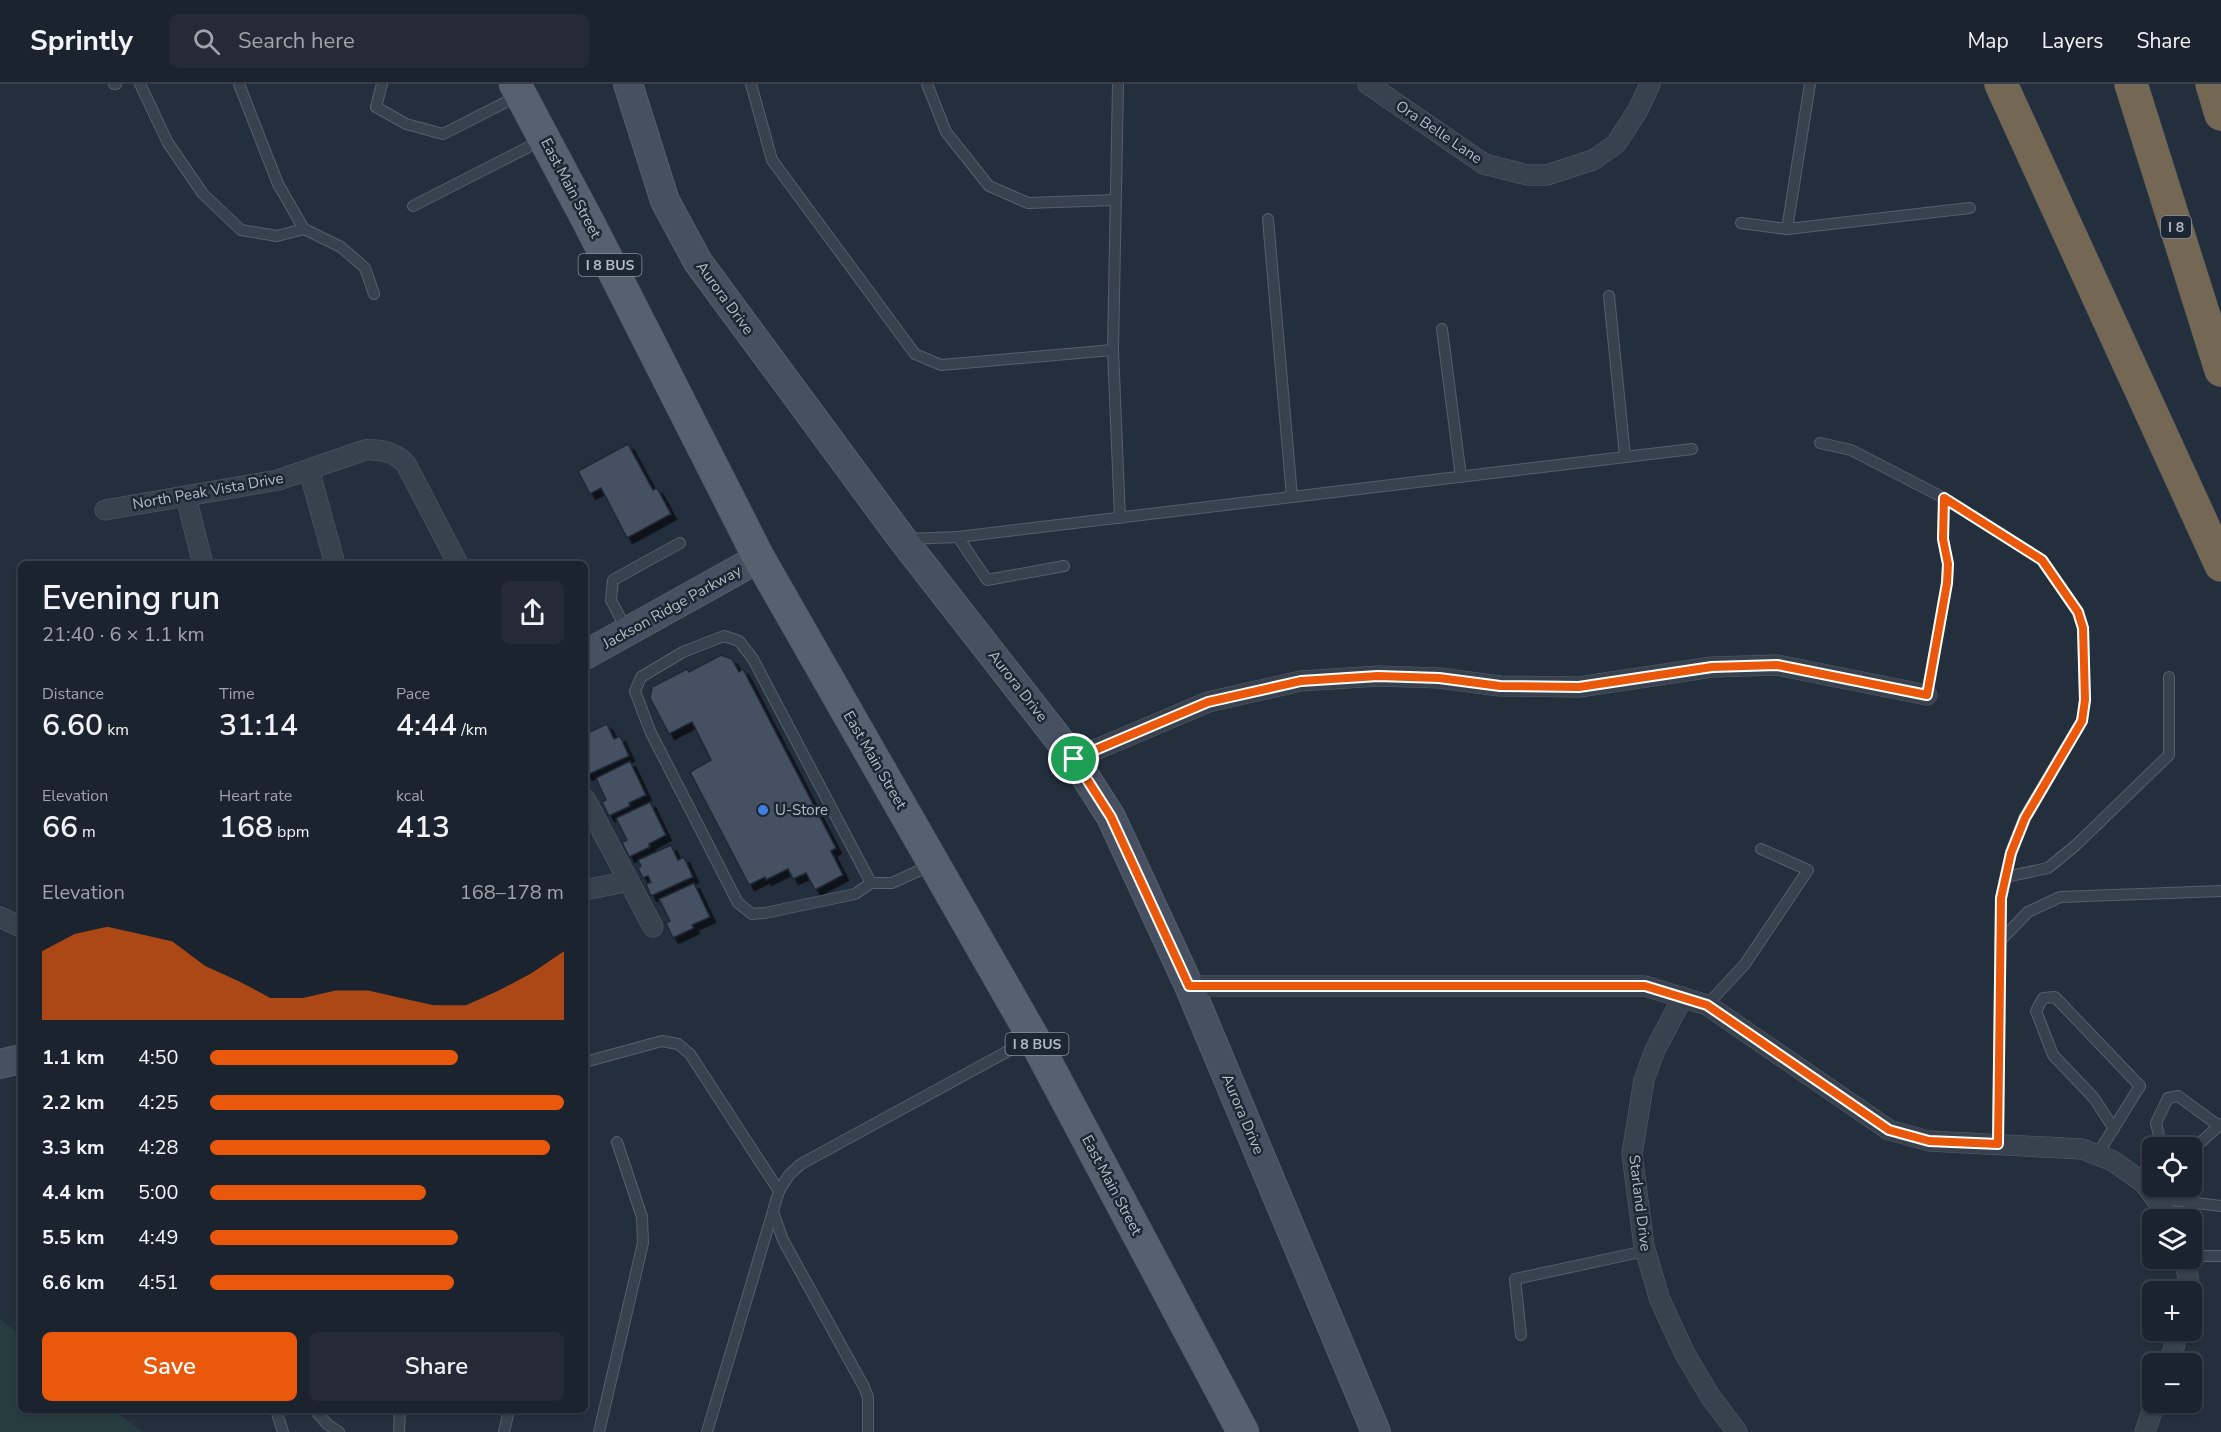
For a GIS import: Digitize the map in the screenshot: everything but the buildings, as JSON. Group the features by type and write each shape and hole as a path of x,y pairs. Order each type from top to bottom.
{"highway":[{"path":"2001,84 2221,565"},
{"name":"I 8","path":"2131,84 2221,370"},
{"path":"2212,84 2221,114"}],"main road":[{"name":"East Main Street","path":"518,89 759,558 1033,1037 1243,1432"}],"street":[{"name":"Aurora Drive","path":"628,84 665,201 698,262 903,540 1074,759 1111,817 1189,986 1376,1432"},
{"name":"Ora Belle Lane","path":"1368,84 1484,164 1527,175 1547,175 1593,160 1616,144 1638,110 1650,84"},
{"name":"North Peak Vista Drive","path":"105,510 256,484 309,470 365,450 383,450 406,465 457,561"},
{"path":"309,470 334,561"},
{"path":"186,496 202,561"},
{"name":"Jackson Ridge Parkway","path":"588,653 759,558"},
{"path":"1074,759 1208,702 1301,681 1378,676 1439,678 1500,686 1579,687 1712,667 1777,665 1927,695"},
{"path":"588,805 653,927"},
{"path":"588,889 629,880"},
{"path":"0,917 18,926"},
{"path":"1189,986 1645,986 1707,1005 1889,1130 1929,1141 2082,1149 2113,1161 2142,1183"},
{"name":"Starland Drive","path":"1683,997 1654,1050 1644,1080 1632,1154 1645,1251 1660,1300 1685,1354 1710,1396 1737,1432"},
{"path":"0,1064 18,1060"},
{"path":"2145,1432 2151,1413"}],"lane":[{"path":"140,84 168,143 203,194 241,230 277,236 304,229"},
{"path":"238,84 278,184 304,229 341,246 365,268 374,294"},
{"path":"382,84 376,106 406,124 442,134 518,89"},
{"path":"751,84 772,160 915,354 941,365 1113,350"},
{"path":"927,84 946,132 989,186 1028,203 1115,200"},
{"path":"1118,84 1113,350 1120,518"},
{"path":"1786,229 1810,84"},
{"path":"412,206 545,138"},
{"path":"1742,223 1786,229 1970,208"},
{"path":"1268,219 1292,497"},
{"path":"1609,296 1624,456"},
{"path":"1442,329 1461,477"},
{"path":"1820,443 1851,450 1944,498 2042,560 2078,612 2083,628 2085,700 2082,721 2025,818 2011,853 2001,898 1998,1144"},
{"path":"903,540 958,537 1692,449"},
{"path":"1927,695 1947,583 1948,564 1943,539 1944,498"},
{"path":"958,537 987,580 1064,567"},
{"path":"628,631 611,600 613,580 680,543"},
{"path":"871,883 753,659 739,641 724,636 683,652 640,677 635,691 650,731 738,903 752,914 855,894 871,883 892,883 934,864"},
{"path":"2006,877 2048,868 2076,845 2169,755 2169,677"},
{"path":"1707,1005 1745,964 1808,870 1761,849"},
{"path":"2000,941 2028,912 2060,897 2221,891"},
{"path":"2097,1155 2114,1129 2140,1086 2055,998 2043,998 2036,1011 2053,1055 2094,1098 2114,1129"},
{"path":"707,1432 779,1191 789,1175 801,1164 1033,1037"},
{"path":"588,1061 662,1041 678,1044 690,1054 779,1191"},
{"path":"2159,1137 2156,1123 2168,1098 2178,1096 2220,1125 2202,1141"},
{"path":"599,1432 643,1243 642,1217 617,1142"},
{"path":"2180,1197 2221,1206"},
{"path":"773,1212 783,1240 868,1397 868,1432"},
{"path":"1521,1335 1515,1279 1645,1251"},
{"path":"2202,1256 2221,1256"},
{"path":"277,1413 282,1432"},
{"path":"318,1413 327,1424 339,1432"},
{"path":"399,1432 400,1413"},
{"path":"504,1432 508,1413"}],"green space":[{"path":"0,1319 18,1334 18,1413 118,1413 142,1432 0,1432"}],"place":[{"name":"U-Store","path":"763,810"}],"route":[{"path":"1944,498 2042,560 2078,612 2083,628 2085,700 2082,721 2025,818 2011,853 2001,898 1998,1144 1929,1141 1889,1130 1707,1005 1645,986 1189,986 1111,817 1074,759 1208,702 1301,681 1378,676 1439,678 1500,686 1579,687 1712,667 1777,665 1927,695 1931,662 1947,583 1948,564 1943,539 1944,498"}]}
